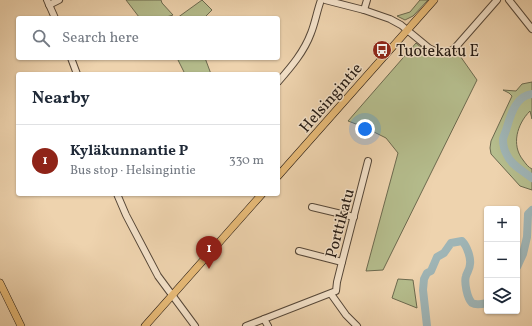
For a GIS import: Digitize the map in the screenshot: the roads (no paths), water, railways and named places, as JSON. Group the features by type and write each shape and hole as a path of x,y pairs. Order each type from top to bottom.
{"main road":[{"name":"Helsingintie","path":"280,174 434,0"},
{"path":"145,326 260,196"},
{"path":"0,283 21,326"},
{"path":"0,290 16,326"}],"street":[{"path":"54,16 48,2 59,0"},
{"path":"280,80 303,50 311,33 320,0"},
{"path":"326,0 364,10 390,19 408,29 430,48 441,52 448,52 454,48 497,0"},
{"path":"364,10 367,0"},
{"path":"509,0 532,29"},
{"path":"72,60 75,72"},
{"name":"Porttikatu","path":"333,293 368,161"},
{"path":"119,196 126,215 158,276 195,326"},
{"path":"312,207 354,217"},
{"path":"299,252 342,262"},
{"path":"246,326 333,293 346,315 357,326"},
{"path":"264,319 268,326"}],"waterway":[{"path":"532,94 526,95 515,106 503,139 504,149 511,162 532,178"},
{"path":"520,260 527,237 528,214 532,210"},
{"path":"427,326 423,290 424,279 427,273 431,271 437,257 444,253 451,243 462,241 466,246 470,259 470,266 465,282 467,294 472,303 484,304"}],"place":[{"name":"Tuotekatu E","path":"382,50"},
{"name":"Kyläkunnantie P","path":"209,269"}]}
